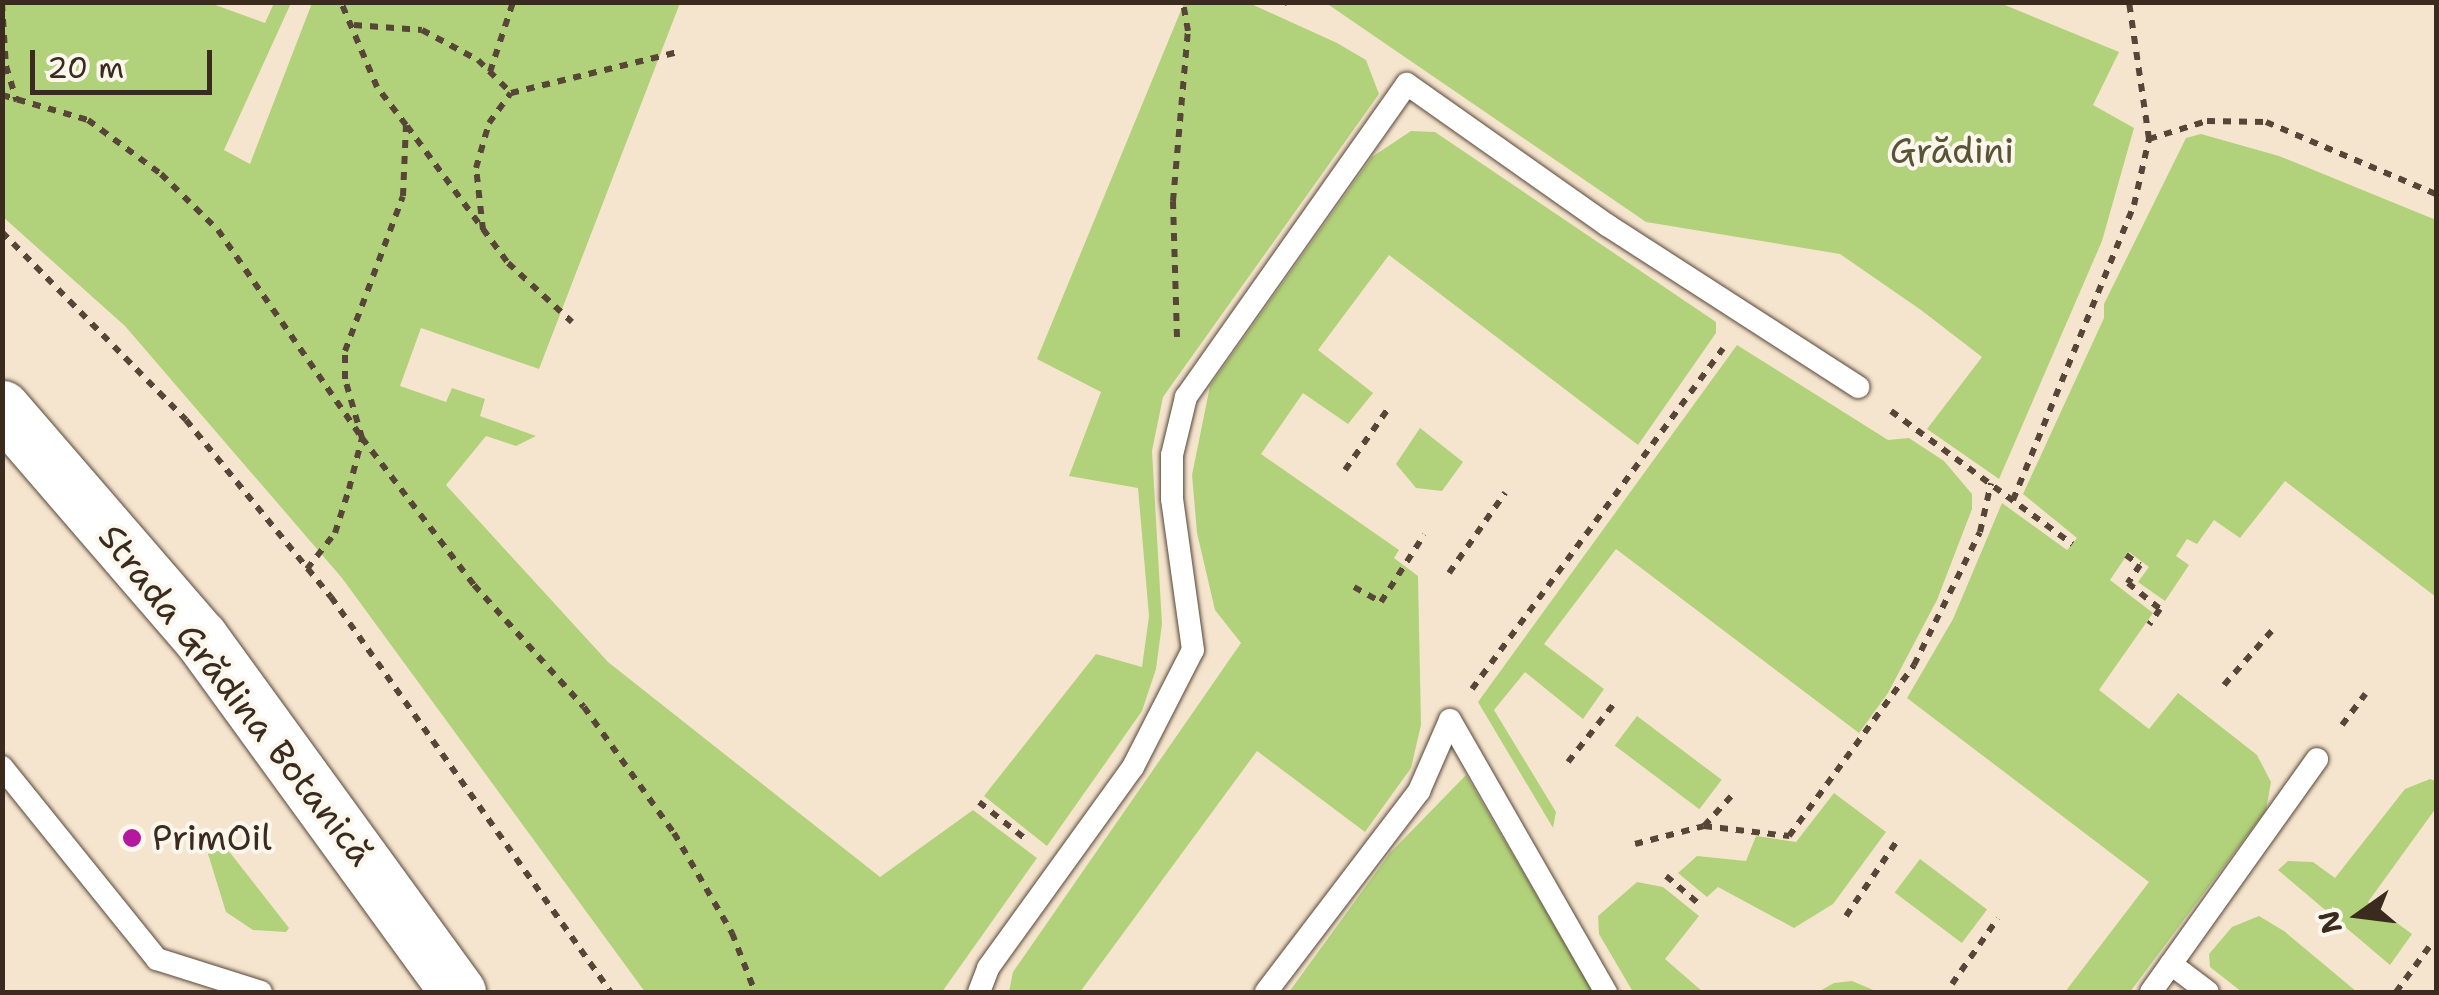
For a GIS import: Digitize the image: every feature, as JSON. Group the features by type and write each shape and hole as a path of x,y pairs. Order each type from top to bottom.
{"main road":[{"name":"Strada Grădina Botanică","path":"2,408 200,637 458,992"}],"lane":[{"path":"980,992 988,968 1132,767 1193,650 1172,499 1172,455 1186,397 1407,84 1608,225 1858,387"},
{"path":"1266,992 1419,791 1450,720"},
{"path":"1450,720 1606,992"},
{"path":"2152,992 2317,759"},
{"path":"2,767 157,959 260,992"},
{"path":"2171,964 2208,992"}],"path":[{"path":"341,2 354,25 377,87 483,230 572,322"},
{"path":"490,72 513,2"},
{"path":"1183,2 1188,30 1179,98 1172,304 1186,397"},
{"path":"2014,500 2134,205 2149,139 2129,2"},
{"path":"2,3 6,66 17,103"},
{"path":"354,25 422,30 490,72 511,92"},
{"path":"483,230 476,168 489,123 511,92 678,52"},
{"path":"2,94 17,103 88,120 160,174 218,230 362,438 474,585 596,722 674,833 732,934 756,992"},
{"path":"2149,139 2207,121 2266,122 2436,194"},
{"path":"307,569 335,532 362,438 345,380 345,351 378,258 394,234 406,125"},
{"path":"3,233 186,420 307,569 611,992"},
{"path":"1450,720 1702,377"},
{"path":"1858,387 2072,544"},
{"path":"1345,470 1390,406"},
{"path":"1635,844 1704,826 1789,836 1914,665 1980,532 1991,483"},
{"path":"1449,574 1505,494"},
{"path":"1354,586 1382,602 1424,535"},
{"path":"2126,556 2140,566 2128,583 2160,609 2149,625"},
{"path":"2224,685 2276,626"},
{"path":"1568,762 1617,700"},
{"path":"1704,826 1736,791"},
{"path":"979,802 1061,866"},
{"path":"1846,916 1897,842"},
{"path":"1666,876 1699,904"},
{"path":"1952,984 1998,918"},
{"path":"2396,992 2430,947"}],"green space":[{"path":"3,2 210,3 265,23 274,3 291,3 224,150 250,164 312,3 680,3 539,369 421,328 400,386 446,402 452,388 485,399 480,416 536,436 516,446 486,436 446,485 608,662 880,877 973,810 1037,858 942,992 645,992 342,578 125,326 3,217"},
{"path":"1184,3 1249,3 1337,43 1366,60 1379,94 1163,397 1152,451 1162,624 1156,669 1142,711 1047,846 984,796 1096,654 1142,667 1149,616 1138,488 1069,476 1101,392 1037,359"},
{"name":"Grădini","path":"1326,3 2000,3 2119,52 2093,105 2134,128 2102,241 1999,479 1927,429 1982,357 1921,310 1840,254 1646,222"},
{"path":"1411,131 1435,132 1716,322 1716,333 1638,445 1389,255 1318,350 1373,393 1348,424 1303,393 1261,454 1399,550 1394,558 1418,576 1421,725 1411,768 1365,832 1257,751 1080,992 1009,992 1013,972 1241,643 1215,610 1197,533 1192,475 1210,386 1372,157"},
{"path":"2201,134 2279,156 2436,220 2436,597 2285,481 2240,538 2214,520 2197,544 2187,539 2176,556 2189,565 2165,601 2138,582 2149,567 2129,552 2110,580 2153,613 2099,690 2149,729 2178,693 2257,755 2271,782 2266,810 2130,992 2065,992 2149,882 1907,698 1953,619 2002,503 2067,550 2077,538 2023,494 2104,318 2104,304 2186,138"},
{"path":"1737,345 1888,440 1909,438 1944,461 1972,494 1972,509 1937,600 1888,693 1859,733 1616,549 1544,644 1604,689 1583,719 1525,672 1494,710 1556,812 1553,828 1478,702"},
{"path":"1420,428 1463,462 1442,491 1416,488 1396,464"},
{"path":"1637,716 1722,780 1699,809 1615,746"},
{"path":"1466,775 1593,992 1289,992 1390,853"},
{"path":"2430,779 2436,781 2436,808 2368,902 2412,934 2390,965 2278,870 2288,861 2313,862 2335,878 2405,789"},
{"path":"1834,793 1886,832 1833,904 1794,928 1718,887 1707,897 1678,873 1697,856 1746,861 1756,836 1796,842"},
{"path":"217,836 289,928 286,932 253,930 226,912 208,854"},
{"path":"1920,859 1987,910 1962,943 1895,893"},
{"path":"1637,882 1663,887 1699,916 1665,959 1703,992 1633,992 1599,934 1598,916"},
{"path":"2259,916 2284,931 2357,992 2242,992 2210,967 2209,954 2232,927"},
{"path":"1852,981 1878,992 1818,992 1834,983"}],"place":[{"name":"PrimOil","path":"132,838"}]}
